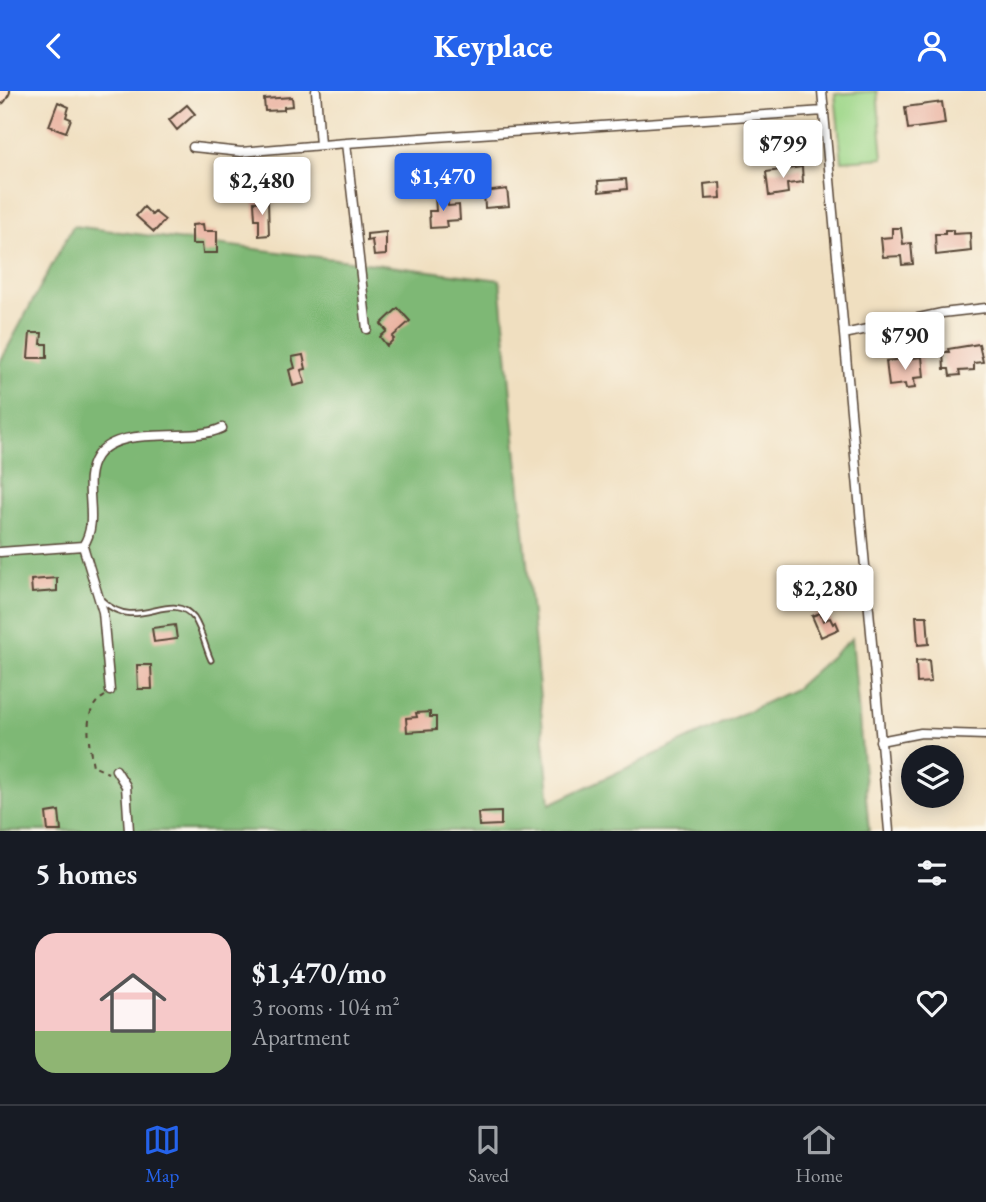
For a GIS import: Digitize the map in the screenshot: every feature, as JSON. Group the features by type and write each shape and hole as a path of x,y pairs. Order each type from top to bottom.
{"main road":[{"path":"0,98 4,91"}],"street":[{"path":"316,91 320,145"},
{"path":"822,91 888,831"},
{"path":"193,147 237,153 345,143 824,111"},
{"path":"345,143 368,329"},
{"path":"844,334 942,313 986,308"},
{"path":"0,552 83,545 87,540 92,514 89,475 101,450 144,436 210,434 222,428"},
{"path":"83,545 105,623 110,691"},
{"path":"880,741 921,733 986,734"},
{"path":"118,773 125,786 129,831"}],"lane":[{"path":"98,596 112,609 128,615 168,607 187,611 195,620 211,660"}],"path":[{"path":"110,691 96,702 90,716 90,750 93,765 103,771 118,773"}],"green space":[{"path":"877,91 883,158 842,161 835,94"},
{"path":"73,226 500,280 550,804 795,689 852,638 869,831 0,831 0,362"}],"building":[{"path":"292,97 293,106 284,107 284,110 265,111 264,99"},
{"path":"58,102 69,107 66,117 71,119 66,132 49,126"},
{"path":"942,102 945,124 908,129 905,107"},
{"path":"187,105 195,114 177,130 169,120"},
{"path":"802,167 803,182 787,184 788,193 769,196 766,172"},
{"path":"626,179 627,189 599,192 598,181"},
{"path":"720,182 721,198 705,199 704,184"},
{"path":"507,189 509,206 485,208 484,192"},
{"path":"435,196 447,196 448,206 459,205 460,220 446,221 447,227 430,228 429,211 436,211"},
{"path":"268,201 269,235 259,236 259,219 255,219 254,202"},
{"path":"144,207 152,215 155,212 165,220 154,232 136,216"},
{"path":"203,224 204,231 217,231 217,253 203,253 202,244 192,244 192,225"},
{"path":"892,228 901,228 903,244 911,243 913,264 902,265 901,256 883,257 881,238 892,237"},
{"path":"945,230 953,230 953,234 970,233 971,251 936,255 935,234 945,234"},
{"path":"386,232 386,255 374,256 372,240 367,241 367,234"},
{"path":"398,308 410,321 392,337 394,339 387,346 380,337 387,331 381,324"},
{"path":"30,333 42,333 41,344 47,344 47,358 28,358"},
{"path":"979,344 983,362 974,363 974,370 959,371 960,375 950,376 949,369 944,369 943,352"},
{"path":"303,355 306,369 301,370 305,383 293,386 289,370 295,368 292,357"},
{"path":"922,357 924,377 914,378 915,388 906,389 905,384 889,386 886,361"},
{"path":"57,578 57,591 32,593 31,580"},
{"path":"820,613 823,621 830,618 833,624 836,622 839,629 821,637 812,616"},
{"path":"916,616 927,616 929,644 918,645"},
{"path":"175,625 177,639 154,642 152,628"},
{"path":"929,660 931,682 917,683 916,661"},
{"path":"137,665 151,665 152,689 138,689"},
{"path":"430,712 430,717 436,717 436,730 407,732 406,718 417,717 416,713"},
{"path":"59,811 61,831 48,831 46,813"},
{"path":"501,812 501,825 479,826 478,813"}]}
